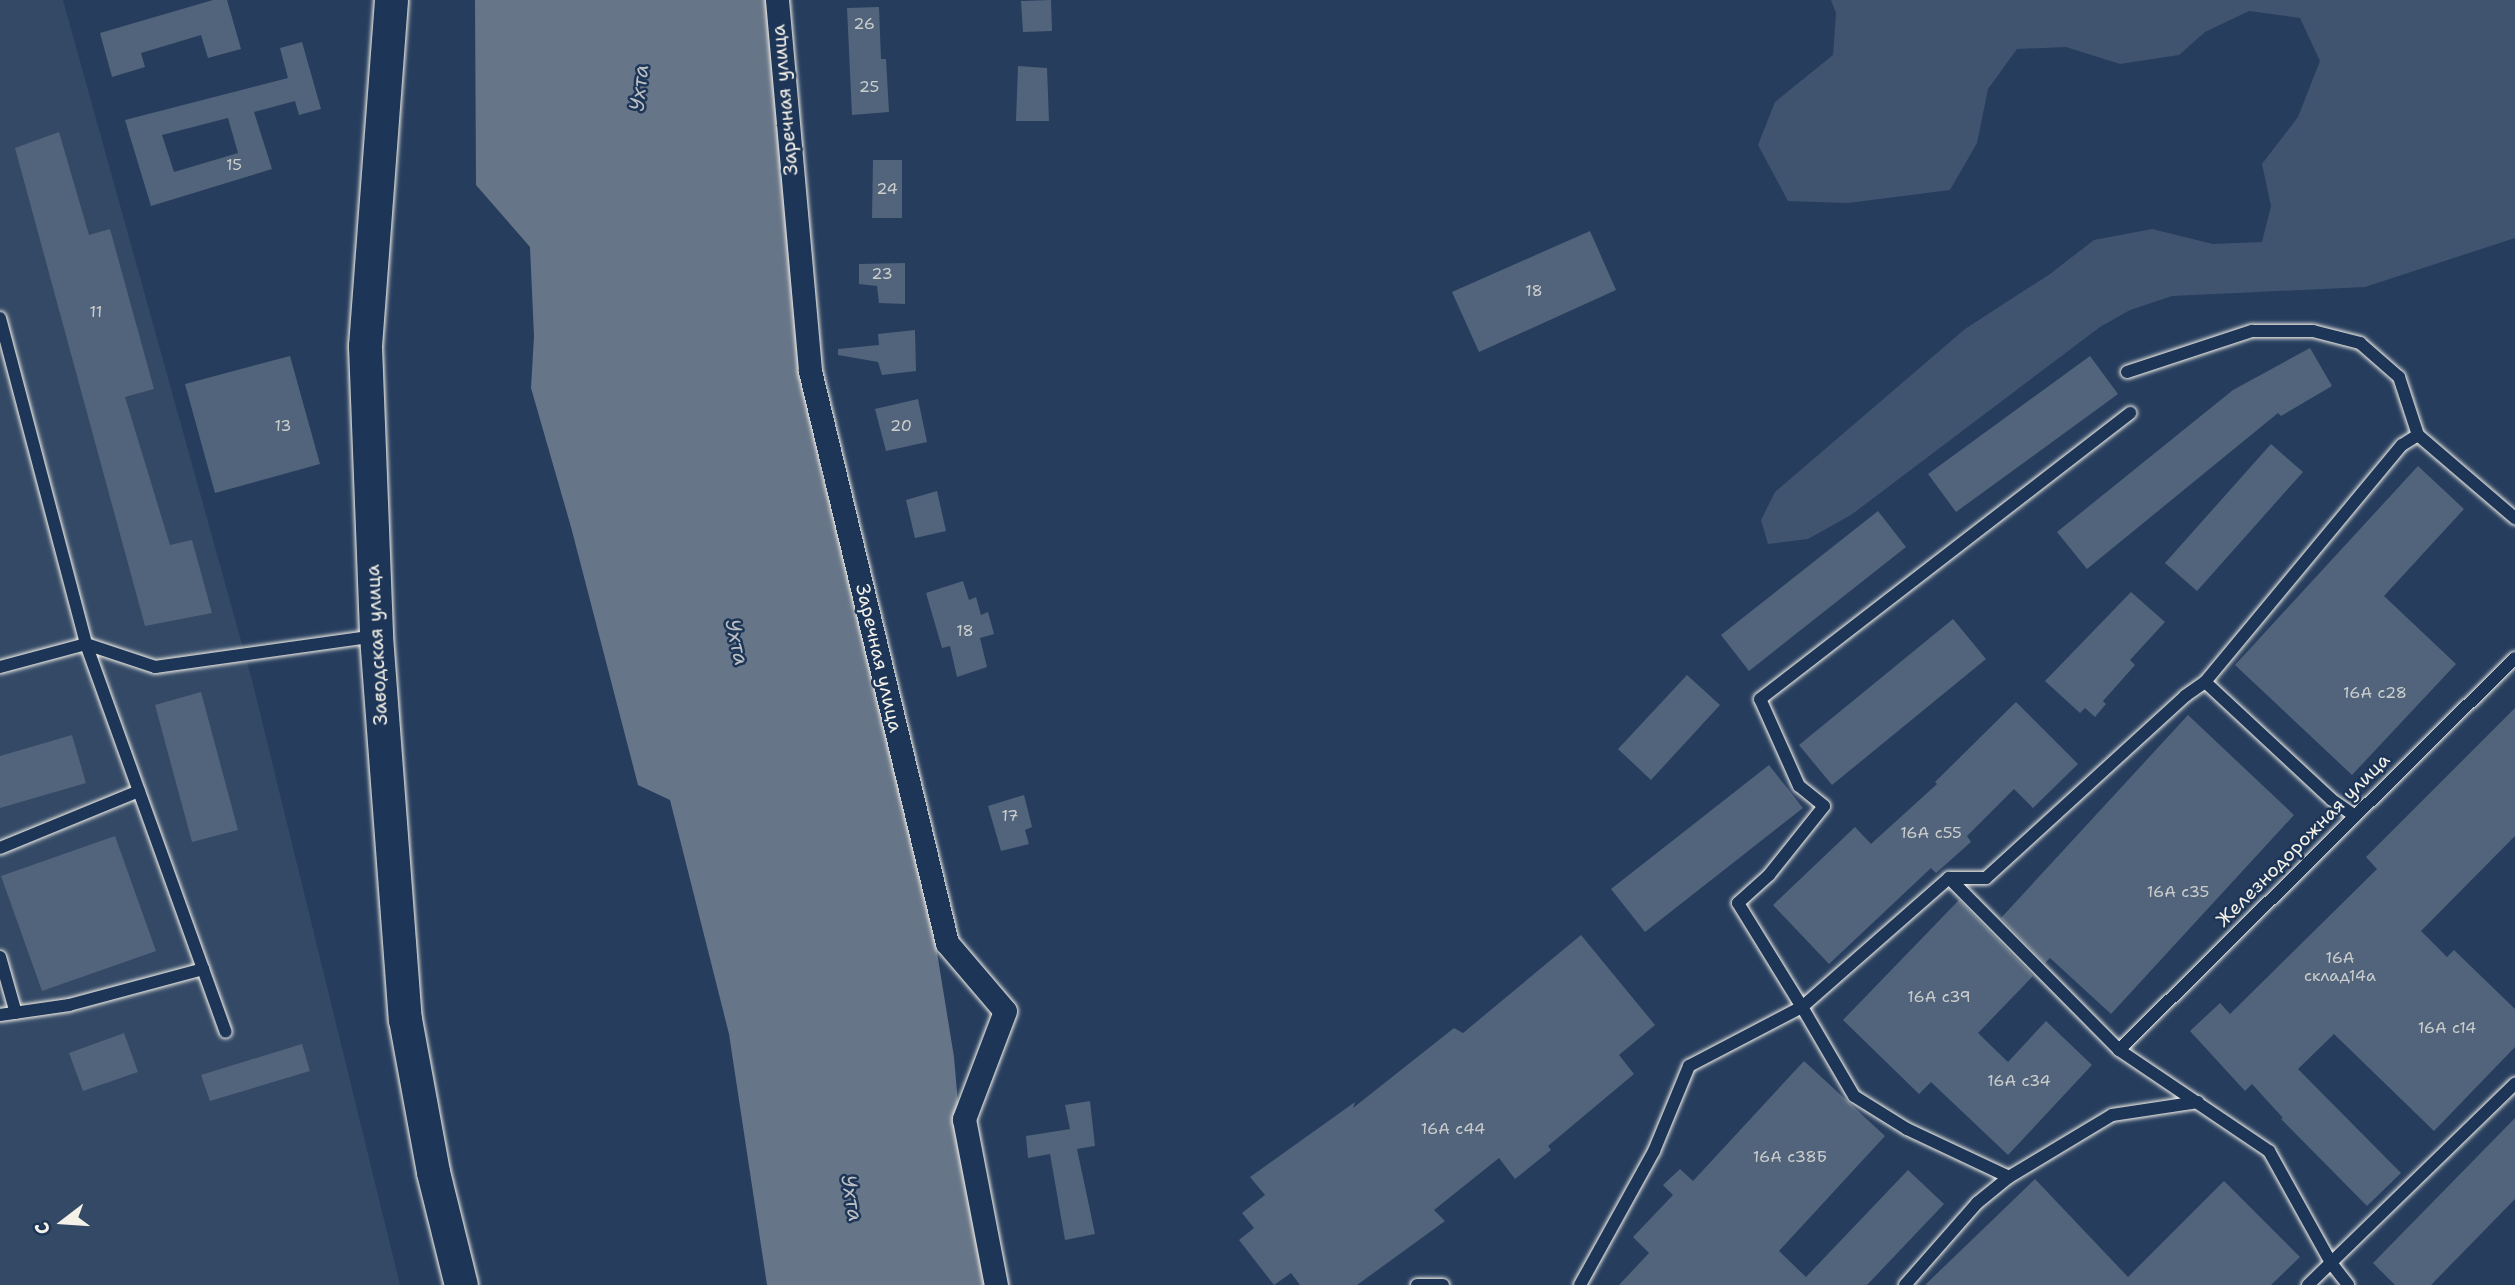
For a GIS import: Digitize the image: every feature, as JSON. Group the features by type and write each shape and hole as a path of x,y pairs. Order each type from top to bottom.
{"street":[{"name":"Заводская улица","path":"391,0 365,346 376,636 405,1019 433,1172 461,1285"},
{"name":"Заречная улица","path":"777,0 810,371 947,943 1005,1011 964,1119 996,1285"}],"lane":[{"path":"0,318 2,335 86,644 226,1032"},
{"path":"2127,372 2252,331 2313,331 2360,343 2399,377 2418,435 2515,518"},
{"path":"2009,1177 1907,1129 1854,1096 1738,904 1769,876 1824,806 1800,786 1760,699 2130,413"},
{"path":"1580,1285 1654,1151 1689,1066 1802,1007 1949,878 1986,878 2185,696 2205,682 2402,445 2418,435"},
{"path":"0,667 86,644 155,667 376,636"},
{"name":"Железнодорожная улица","path":"2119,1050 2515,658"},
{"path":"2205,682 2331,799 2355,816"},
{"path":"0,848 139,791"},
{"path":"1949,878 2119,1050 2269,1151 2331,1263 2348,1285"},
{"path":"0,957 16,1013"},
{"path":"0,1015 69,1005 203,969"},
{"path":"2308,1285 2515,1084"},
{"path":"1905,1285 1977,1203 2009,1177 2112,1115 2198,1102"},
{"path":"1417,1285 1443,1285"}],"shaded area":[{"path":"0,0 63,0 252,680 400,1285 0,1285"},
{"path":"1831,0 2515,0 2515,238 2365,287 2172,296 2130,310 2100,327 1851,515 1808,539 1768,544 1761,520 1775,492 1965,329 2050,274 2094,240 2152,229 2213,244 2262,242 2271,206 2262,164 2298,117 2320,61 2300,18 2249,11 2205,32 2179,55 2120,64 2066,47 2017,49 1988,89 1977,143 1950,190 1848,203 1788,201 1758,145 1775,102 1833,55 1836,13"}],"water":[{"name":"Ухта","path":"475,0 769,0 801,370 822,474 850,574 935,940 954,1057 963,1161 986,1285 767,1285 729,1034 670,800 638,785 571,527 531,388 534,336 530,247 476,185"}],"building":[{"path":"213,0 227,0 241,49 208,58 201,35 141,53 145,67 112,77 100,33"},
{"path":"1051,0 1052,31 1023,32 1021,1"},
{"path":"879,7 881,59 886,59 889,112 852,115 847,8"},
{"path":"302,42 321,109 299,115 295,101 254,112 272,169 151,206 125,120 288,78 280,48","holes":["228,118 238,153 174,172 162,135"]},
{"path":"1018,66 1047,68 1049,121 1016,121"},
{"path":"59,132 89,235 110,229 154,389 125,397 170,545 192,540 212,613 145,626 15,148"},
{"path":"873,160 902,160 902,218 872,218"},
{"path":"1590,231 1616,290 1479,352 1452,292"},
{"path":"905,263 905,304 879,303 877,286 859,284 859,264"},
{"path":"915,330 916,371 882,375 878,362 838,355 838,349 879,345 878,334"},
{"path":"2310,348 2332,386 2281,416 2278,413 2087,569 2057,532 2233,390"},
{"path":"290,356 320,464 215,493 185,384"},
{"path":"2090,356 2118,394 1956,512 1928,474"},
{"path":"918,399 927,442 886,451 875,409"},
{"path":"2271,444 2303,472 2197,591 2165,563"},
{"path":"2418,466 2464,509 2384,596 2456,664 2352,775 2235,665"},
{"path":"937,491 946,531 915,538 906,500"},
{"path":"1878,511 1906,547 1749,671 1721,635"},
{"path":"963,581 969,600 976,597 981,615 988,612 994,634 980,638 987,667 957,677 950,646 942,648 926,593"},
{"path":"2131,592 2165,622 2130,660 2135,665 2103,701 2106,704 2095,717 2085,708 2080,713 2045,681"},
{"path":"1953,619 1986,659 1832,785 1799,745"},
{"path":"1687,675 1720,705 1651,780 1618,749"},
{"path":"201,692 238,830 192,842 155,705"},
{"path":"2016,702 2078,764 2033,808 2014,789 1967,836 1971,842 1936,873 1931,868 1829,964 1773,905 1855,827 1871,844 1937,784 1935,782"},
{"path":"2515,708 2515,836 2421,931 2447,957 2454,950 2515,1009 2515,1047 2434,1131 2334,1034 2298,1069 2401,1173 2367,1206 2281,1119 2283,1118 2252,1084 2245,1091 2190,1031 2220,1003 2230,1014 2377,869 2366,857"},
{"path":"2188,715 2294,815 2111,1014 2050,958 2045,963 2001,918"},
{"path":"72,735 86,783 0,808 0,756"},
{"path":"1769,765 1803,808 1645,932 1611,889"},
{"path":"1024,795 1032,827 1025,830 1029,844 1001,851 988,806"},
{"path":"115,836 156,951 42,991 1,876"},
{"path":"1959,900 2033,976 1978,1033 2008,1062 2046,1021 2092,1065 2008,1155 1931,1082 1919,1094 1843,1020"},
{"path":"1581,935 1655,1025 1619,1055 1634,1074 1548,1146 1551,1150 1515,1179 1499,1158 1434,1210 1445,1221 1357,1285 1300,1285 1291,1273 1274,1285 1239,1240 1254,1228 1242,1213 1265,1195 1250,1177 1355,1102 1353,1108 1454,1028 1463,1033"},
{"path":"124,1033 138,1072 83,1091 69,1053"},
{"path":"302,1044 310,1071 210,1101 201,1075"},
{"path":"1804,1061 1885,1136 1779,1251 1806,1277 1908,1170 1944,1204 1867,1285 1619,1285 1649,1253 1633,1237 1673,1195 1663,1185 1680,1169 1693,1181"},
{"path":"1090,1101 1095,1146 1077,1149 1095,1234 1065,1240 1050,1154 1028,1158 1026,1136 1070,1129 1065,1105"},
{"path":"2515,1118 2515,1199 2431,1285 2395,1285 2373,1263"},
{"path":"2035,1179 2128,1277 2224,1181 2300,1257 2271,1285 1925,1285"}]}
